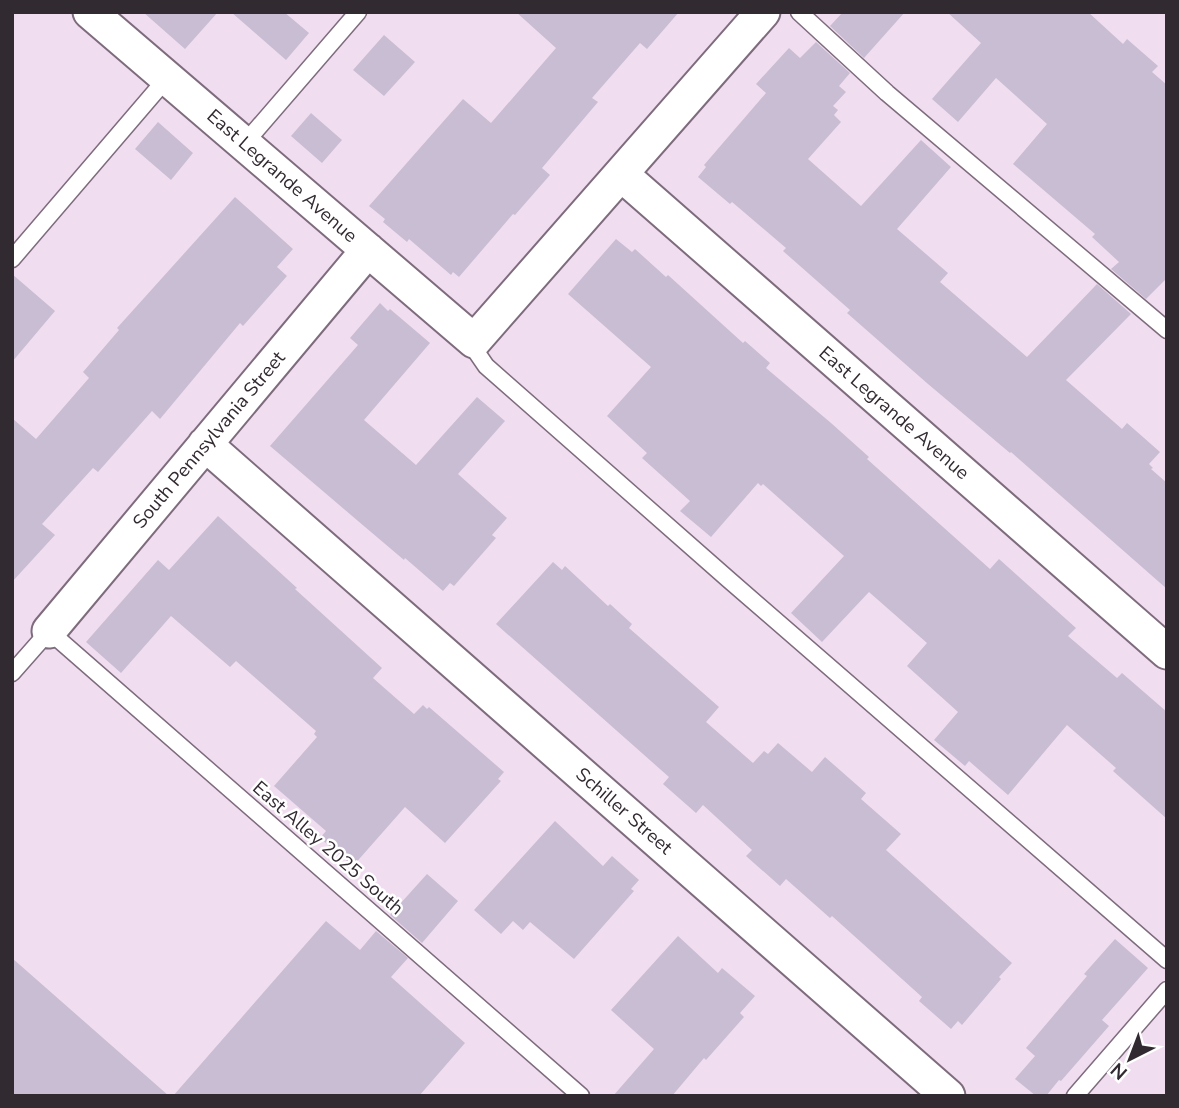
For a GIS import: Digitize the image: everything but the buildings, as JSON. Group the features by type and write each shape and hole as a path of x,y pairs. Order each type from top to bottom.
{"street":[{"name":"East Legrande Avenue","path":"90,12 474,341"},
{"path":"474,341 763,12"},
{"name":"East Legrande Avenue","path":"621,174 1167,652"},
{"name":"South Pennsylvania Street","path":"49,631 368,250"},
{"name":"Schiller Street","path":"205,444 948,1096"}],"lane":[{"path":"244,144 358,12"},
{"path":"799,12 887,93 1167,330"},
{"path":"12,259 167,78"},
{"path":"474,341 475,350 486,366 1167,960"},
{"path":"12,673 49,631"},
{"name":"East Alley 2025 South","path":"49,631 580,1096"},
{"path":"1075,1096 1167,990"}]}
